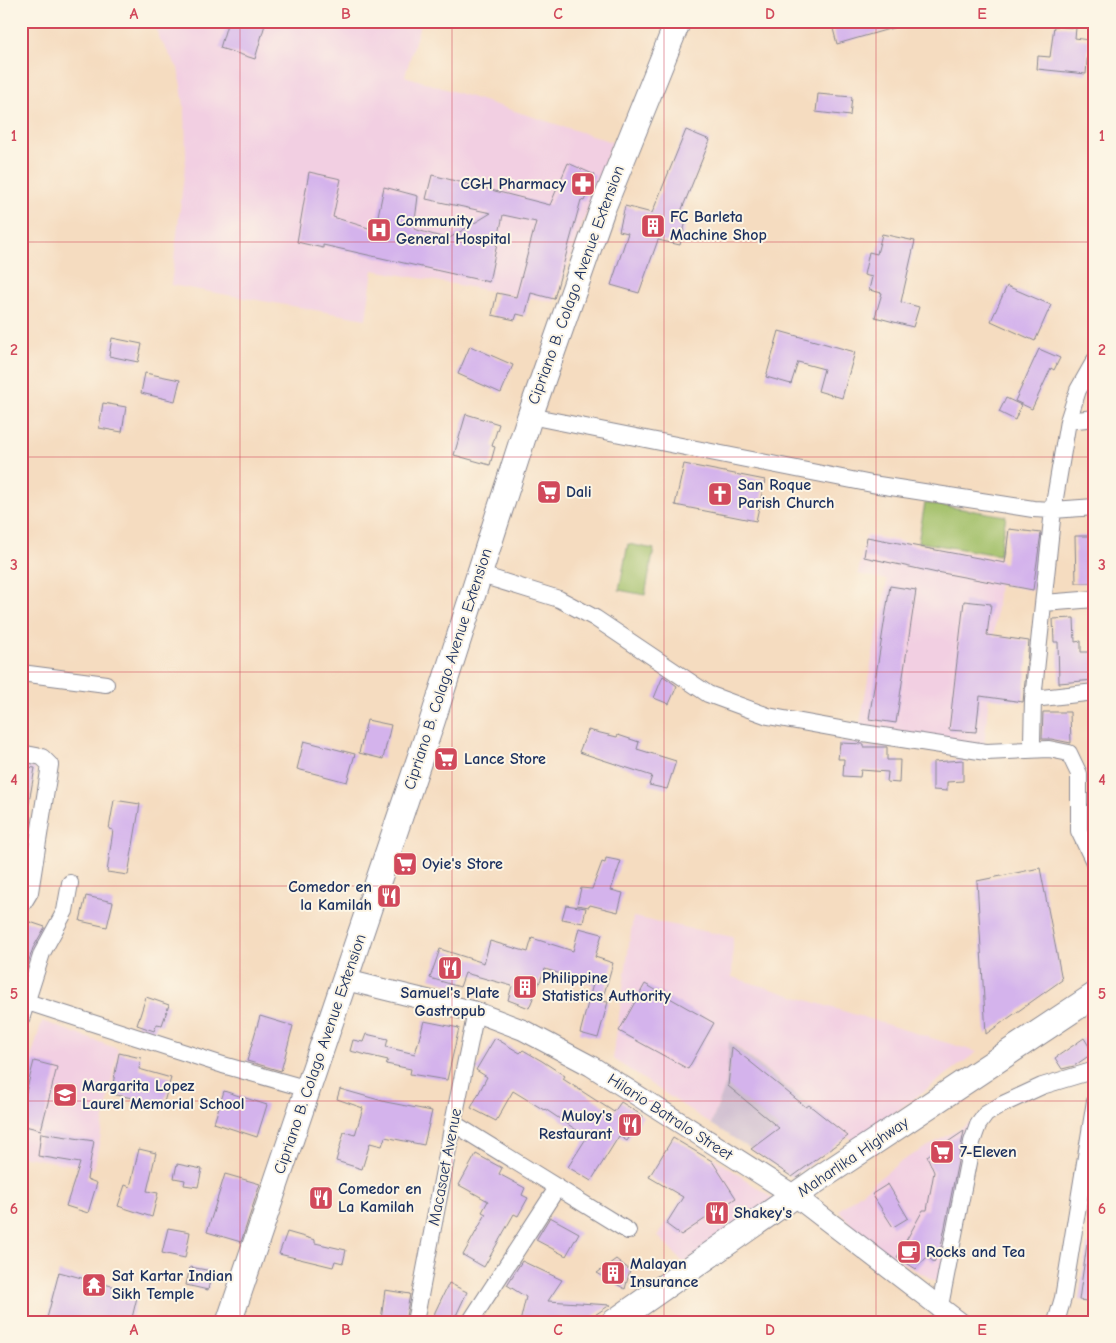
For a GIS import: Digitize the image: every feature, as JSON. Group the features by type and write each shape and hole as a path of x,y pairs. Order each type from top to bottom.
{"main road":[{"name":"Cipriano B. Colago Avenue Extension","path":"229,1322 430,728 530,416 605,202 678,21"},
{"name":"Maharlika Highway","path":"614,1322 795,1196 1095,995"}],"street":[{"path":"1032,741 1033,699 1053,510 1068,421 1078,390 1095,360"},
{"path":"530,416 872,484 1033,509 1053,510 1095,506"},
{"path":"1068,421 1095,418"},
{"path":"478,574 559,599 595,618 708,694 768,716 986,752 1049,749 1069,753 1079,774 1079,830 1095,864"},
{"path":"1044,603 1095,599"},
{"path":"21,673 106,684"},
{"path":"1033,699 1095,692"},
{"path":"21,753 42,757 50,764 30,892 21,907"},
{"path":"21,1019 24,1001 42,953 64,911 70,883"},
{"name":"Hilario Batralo Street","path":"346,980 476,1012 523,1030 591,1066 795,1196 959,1322"},
{"path":"24,1001 308,1089"},
{"name":"Macasaet Avenue","path":"415,1322 452,1123 476,1012"},
{"path":"940,1306 972,1142 978,1125 986,1114 1003,1104 1042,1086 1095,1070"},
{"path":"1056,1322 1064,1298 1095,1101"},
{"path":"452,1123 628,1231"},
{"path":"470,1322 557,1188"}],"shaded area":[{"name":"Community General Hospital","path":"154,21 421,21 405,76 612,142 554,302 373,270 366,319 171,285 186,158 185,111 178,68 159,38"},
{"path":"866,535 1001,559 984,749 859,728 887,580 858,574"},
{"path":"633,917 733,937 732,977 977,1052 855,1142 730,1041 726,1084 711,1124 613,1059"},
{"name":"Margarita Lopez Laurel Memorial School","path":"42,1021 118,1049 94,1169 21,1156 21,1092"},
{"path":"729,1041 809,1105 751,1149 711,1124 726,1084"},
{"path":"971,1122 939,1283 888,1255 855,1230 839,1210 900,1162"},
{"name":"Shakey's","path":"713,1157 778,1202 684,1263 658,1236 680,1201 684,1202"}],"green space":[{"path":"925,503 1006,516 999,555 918,542"},
{"path":"628,544 654,549 645,595 619,590"}],"building":[{"path":"228,21 266,21 255,59 220,48"},
{"path":"831,21 902,21 903,25 837,44"},
{"path":"1054,26 1076,28 1075,38 1089,40 1086,74 1037,69 1038,56 1050,57"},
{"path":"818,94 852,97 850,116 816,112"},
{"path":"686,130 710,140 678,219 686,221 680,245 658,240 639,293 611,285 628,233 619,231 625,206 652,213"},
{"path":"568,163 595,175 584,201 581,200 554,299 531,293 525,316 517,314 515,320 492,315 497,293 516,297 536,222 503,215 489,282 323,245 323,248 297,242 309,172 341,179 333,217 375,230 384,187 418,196 414,229 448,239 491,213 426,199 432,175 550,205"},
{"path":"882,234 915,241 901,302 919,307 913,327 875,317 882,293 869,290 872,277 864,275 869,252 877,254"},
{"path":"1007,286 1051,305 1035,341 991,321"},
{"path":"779,331 855,352 842,398 818,391 824,369 798,362 791,384 766,377"},
{"path":"112,338 142,344 138,362 109,356"},
{"path":"470,346 513,365 501,393 458,374"},
{"path":"1039,349 1060,358 1054,370 1051,368 1032,409 1015,401"},
{"path":"145,373 180,380 175,401 141,393"},
{"path":"1006,398 1021,405 1015,420 999,412"},
{"path":"103,403 126,407 122,432 99,428"},
{"path":"466,414 499,424 492,446 495,447 490,465 454,455"},
{"name":"San Roque Parish Church","path":"684,464 765,480 756,521 675,505"},
{"path":"1009,529 1041,533 1033,590 937,573 864,557 867,537 1005,563"},
{"path":"1075,536 1095,536 1095,583 1076,583"},
{"path":"890,586 916,590 896,723 869,719"},
{"path":"964,601 991,604 987,635 1029,641 1023,702 980,696 976,732 949,730"},
{"path":"1074,618 1075,642 1081,641 1081,652 1095,652 1095,680 1059,683 1058,642 1054,642 1053,619"},
{"path":"663,676 677,686 669,704 654,698"},
{"path":"1043,712 1070,712 1071,743 1042,739"},
{"path":"367,720 391,725 383,759 359,753"},
{"path":"588,730 617,737 618,735 639,742 637,749 676,761 667,789 649,785 652,776 579,752"},
{"path":"304,741 355,754 347,782 297,769"},
{"path":"840,743 864,744 864,747 887,747 887,760 900,760 899,783 887,782 888,772 861,770 860,777 843,776 844,759 838,759"},
{"path":"963,760 963,781 947,782 947,791 933,790 933,762"},
{"path":"21,766 35,768 28,808 21,808"},
{"path":"114,800 140,804 128,875 107,872 113,830 109,829"},
{"path":"606,858 621,861 611,890 623,893 618,912 590,905 589,907 577,905 581,888 592,889 602,862 605,863"},
{"path":"1040,868 1062,980 986,1034 977,881"},
{"path":"86,896 113,902 107,927 80,921"},
{"path":"566,905 586,908 583,923 562,919"},
{"path":"21,919 45,927 33,948 26,969 21,967"},
{"path":"579,928 602,934 595,957 613,963 602,1001 608,1002 598,1038 580,1033 593,984 545,969 529,1008 508,1000 512,986 465,973 460,987 430,978 440,949 484,963 490,941 528,952 532,938 573,951"},
{"path":"645,984 714,1023 688,1069 619,1031"},
{"path":"146,997 169,1005 162,1025 157,1024 154,1031 137,1025"},
{"path":"260,1016 293,1026 281,1071 247,1061"},
{"path":"424,1021 459,1028 447,1080 410,1074 411,1069 386,1064 388,1060 350,1051 353,1040 363,1042 366,1034 388,1039 386,1047 415,1054"},
{"path":"495,1038 520,1053 523,1050 542,1061 565,1076 563,1079 614,1112 621,1102 643,1116 627,1141 619,1136 591,1181 568,1167 587,1137 545,1109 513,1091 496,1121 471,1108 487,1077 476,1070"},
{"path":"1084,1038 1093,1053 1074,1066 1062,1069 1055,1058"},
{"path":"732,1047 806,1107 809,1105 848,1136 792,1177 751,1149 779,1128 728,1086"},
{"path":"119,1053 141,1058 139,1069 171,1078 162,1109 137,1102 138,1099 111,1094"},
{"path":"34,1061 57,1067 41,1130 21,1125 21,1111"},
{"path":"340,1089 386,1102 432,1111 424,1145 385,1137 382,1146 370,1143 362,1169 336,1161 344,1132 355,1135 363,1108 337,1099"},
{"path":"224,1091 267,1105 257,1137 214,1123"},
{"path":"964,1131 940,1252 934,1262 927,1257 916,1269 897,1257 923,1210 927,1210 934,1172 927,1156"},
{"path":"41,1133 94,1141 87,1179 97,1183 88,1213 66,1206 80,1163 38,1156"},
{"path":"673,1138 712,1161 736,1198 681,1235 666,1224 683,1197 649,1177"},
{"path":"139,1149 156,1153 147,1191 158,1193 152,1217 118,1206 125,1185 130,1187"},
{"path":"476,1154 502,1168 499,1174 525,1188 522,1195 528,1198 518,1216 514,1214 484,1267 463,1255 486,1214 482,1212 488,1201 459,1185"},
{"path":"177,1164 202,1169 198,1187 184,1185 185,1180 174,1178"},
{"path":"225,1174 260,1184 241,1242 207,1232"},
{"path":"888,1184 908,1218 893,1227 872,1194"},
{"path":"550,1217 579,1233 566,1256 536,1240"},
{"path":"168,1228 190,1232 185,1258 162,1253"},
{"path":"287,1232 315,1240 315,1243 346,1250 343,1263 335,1261 333,1267 279,1254"},
{"path":"1087,1244 1095,1245 1095,1302 1079,1300"},
{"name":"Malayan Insurance","path":"616,1259 630,1270 625,1289 597,1273"},
{"path":"522,1261 562,1280 548,1301 610,1305 584,1322 520,1322 526,1297 507,1285"},
{"path":"190,1267 212,1271 208,1290 186,1285"},
{"path":"59,1272 138,1293 131,1322 46,1322"},
{"path":"449,1283 467,1292 453,1322 433,1322 435,1312"},
{"path":"385,1290 410,1294 405,1322 381,1320"}],"place":[{"name":"CGH Pharmacy","path":"583,184"},
{"name":"FC Barleta Machine Shop","path":"653,226"},
{"name":"Community General Hospital","path":"379,230"},
{"name":"Dali","path":"549,492"},
{"name":"San Roque Parish Church","path":"720,494"},
{"name":"Lance Store","path":"446,759"},
{"name":"Oyie's Store","path":"405,864"},
{"name":"Comedor en la Kamilah","path":"389,896"},
{"name":"Samuel's Plate Gastropub","path":"450,968"},
{"name":"Philippine Statistics Authority","path":"525,987"},
{"name":"Margarita Lopez Laurel Memorial School","path":"65,1095"},
{"name":"Muloy's Restaurant","path":"630,1125"},
{"name":"7-Eleven","path":"942,1152"},
{"name":"Comedor en La Kamilah","path":"321,1198"},
{"name":"Shakey's","path":"717,1213"},
{"name":"Rocks and Tea","path":"909,1252"},
{"name":"Malayan Insurance","path":"613,1273"},
{"name":"Sat Kartar Indian Sikh Temple","path":"94,1285"}]}
